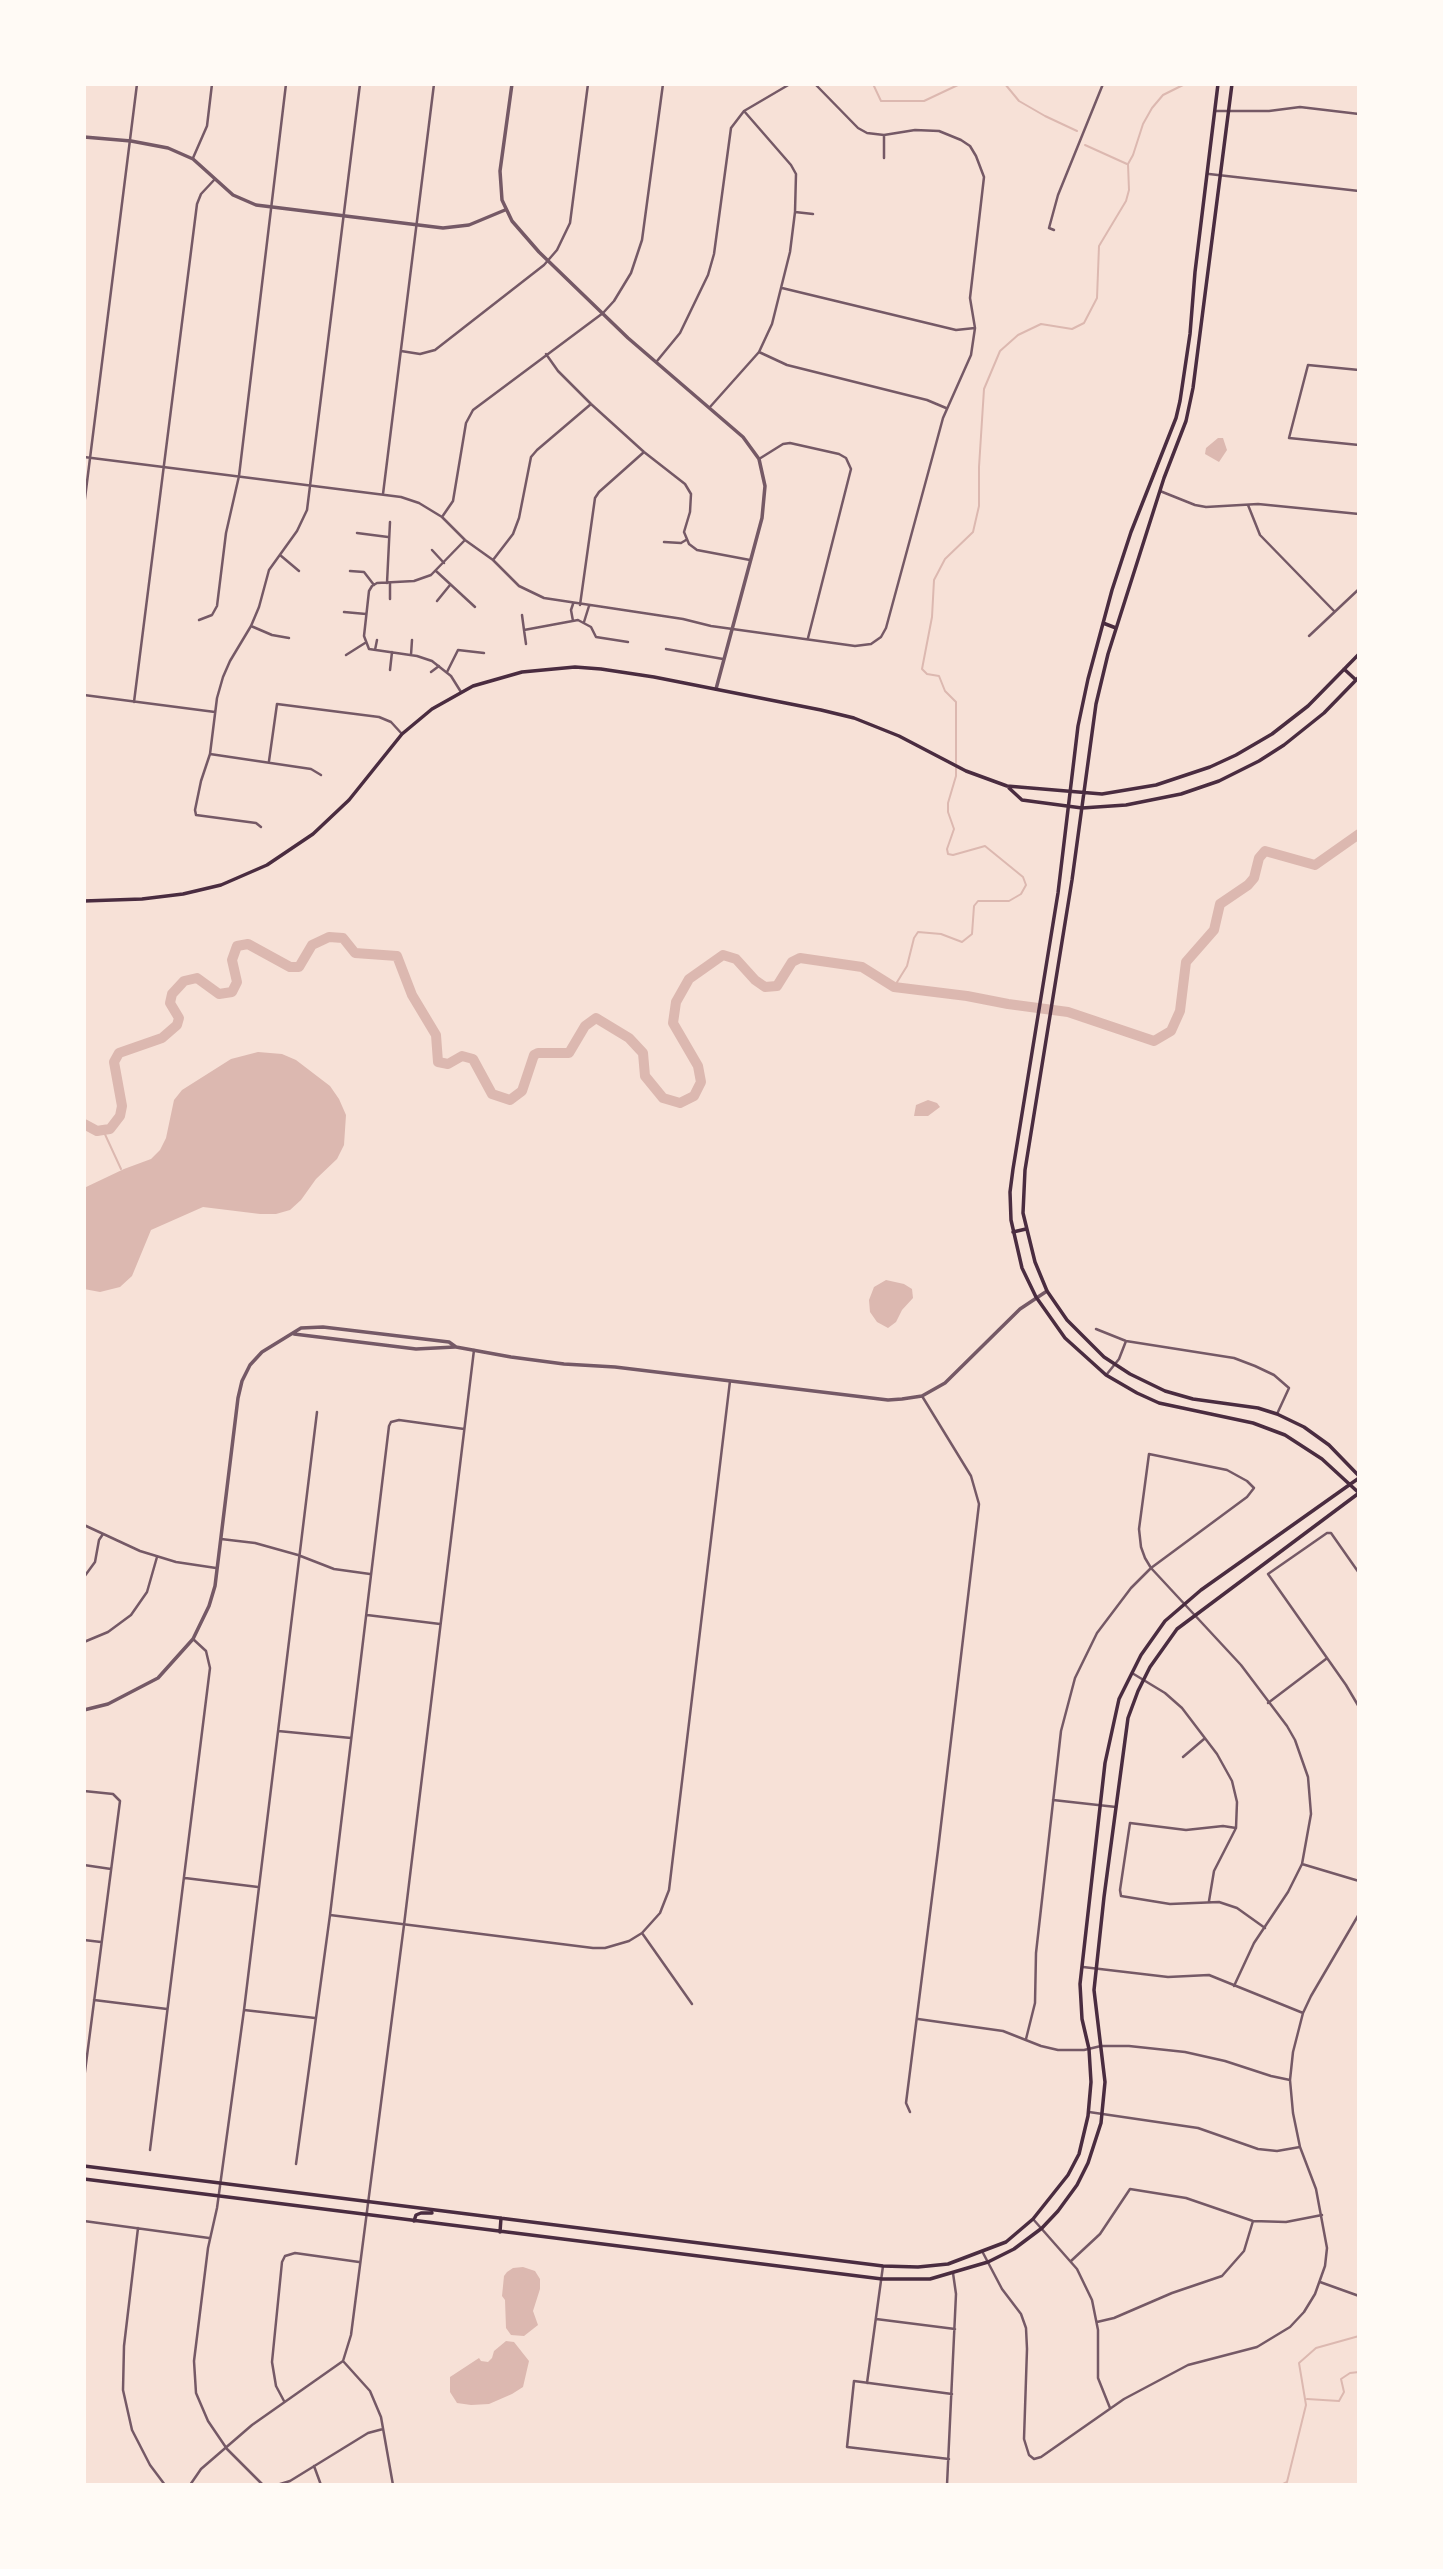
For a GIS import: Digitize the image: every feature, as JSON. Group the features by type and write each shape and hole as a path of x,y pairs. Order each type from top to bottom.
{"main road":[{"path":"84,2179 882,2279 930,2279 988,2262 1014,2249 1042,2228 1077,2185 1095,2143 1102,2113 1105,2082 1095,2007 1096,1969 1128,1718 1144,1680 1177,1629 1359,1493 1322,1459 1285,1436 1254,1423 1159,1403 1106,1375 1065,1338 1036,1297 1022,1268 1013,1232 1010,1192 1013,1169 1053,925 1083,700 1127,543 1176,418 1190,334 1218,84"},
{"path":"84,2166 883,2266 918,2267 948,2264 1006,2242 1033,2219 1068,2175 1079,2154 1089,2112 1089,2049 1080,2002 1082,1967 1105,1763 1112,1721 1119,1699 1157,1630 1185,1604 1359,1477 1329,1445 1304,1427 1277,1414 1258,1408 1193,1399 1165,1391 1147,1384 1114,1364 1079,1334 1047,1291 1035,1262 1023,1213 1025,1170 1065,927 1101,679 1160,491 1186,421 1201,334 1232,84"},
{"path":"1202,215 1215,217"},
{"path":"1199,245 1211,247"},
{"path":"1195,272 1208,275"},
{"path":"1190,334 1201,334"},
{"path":"1183,386 1193,388"},
{"path":"1176,418 1186,421"},
{"path":"1148,486 1160,491"},
{"path":"1103,623 1116,628"},
{"path":"84,901 183,894 221,885 267,865 313,834 349,800 402,734 432,709 461,692 492,679 522,672 575,667 654,677 854,718 899,736 966,771 1007,786 1102,794 1156,785 1210,767 1236,755 1272,734 1308,706 1359,654"},
{"path":"1007,786 1022,800 1083,807 1126,805 1161,799 1219,781 1284,745 1324,713 1358,679 1344,669"},
{"path":"1013,1169 1025,1170"},
{"path":"1013,1232 1026,1229"},
{"path":"414,2221 421,2213 448,2213"},
{"path":"500,2232 501,2218"}],"street":[{"path":"84,506 86,457 137,84"},
{"path":"192,159 206,126 212,84"},
{"path":"199,621 212,615 217,606 226,533 239,476 286,84"},
{"path":"261,827 256,823 196,815 195,810 210,754 215,712 230,661 251,626 269,570 302,523 307,510 360,84"},
{"path":"383,494 434,84"},
{"path":"512,84 500,171 505,210 519,230 603,313 655,363 744,437 760,459 765,500 716,689"},
{"path":"401,351 420,354 435,350 549,260 565,237 570,222 588,84"},
{"path":"442,517 453,501 468,418 473,410 603,313 614,301 631,273 642,240 663,84"},
{"path":"655,363 680,333 708,275 714,254 732,128 744,111 790,84"},
{"path":"86,457 383,494 419,503 442,517 526,590 544,598 855,646 872,645 886,628 947,408 971,355 975,328 970,298 983,187 981,165 970,146 950,134 915,130 884,135 858,128 815,84"},
{"path":"1054,230 1049,228 1058,195 1103,84"},
{"path":"1216,111 1269,111 1300,107 1359,114"},
{"path":"709,407 759,352 772,324 782,288 795,212 796,174 744,111"},
{"path":"884,135 884,158"},
{"path":"84,137 131,141 166,148 192,159 222,187 244,201 271,207 458,228 505,210"},
{"path":"1209,174 1359,191"},
{"path":"134,702 197,204 201,194 215,179"},
{"path":"795,212 813,214"},
{"path":"782,288 956,330 975,328"},
{"path":"759,352 787,365 927,400 947,408"},
{"path":"546,354 558,371 591,404 688,488 691,503 685,525 687,540 697,550 750,560"},
{"path":"1359,370 1308,365 1289,438 1359,445"},
{"path":"493,560 513,534 523,504 531,457 591,404"},
{"path":"760,459 783,444 790,443 839,454 846,458 851,469 807,638"},
{"path":"580,605 594,498 644,452"},
{"path":"1160,491 1206,507 1258,504 1359,514"},
{"path":"1248,505 1260,535 1334,611"},
{"path":"390,522 390,599"},
{"path":"357,533 388,537"},
{"path":"461,692 447,672 427,659 367,648 365,643 369,591 374,585 414,581 436,571 466,540"},
{"path":"664,542 687,540"},
{"path":"432,550 444,563"},
{"path":"280,555 299,571"},
{"path":"350,571 364,572 374,585"},
{"path":"436,571 475,607"},
{"path":"436,601 450,585"},
{"path":"1309,636 1359,589"},
{"path":"573,604 573,621"},
{"path":"584,622 589,606"},
{"path":"344,612 366,614"},
{"path":"522,615 526,644"},
{"path":"524,630 578,620 591,627 596,637 628,642"},
{"path":"251,626 272,635 289,638"},
{"path":"375,650 377,640"},
{"path":"411,655 412,640"},
{"path":"345,655 365,643"},
{"path":"666,649 723,659"},
{"path":"447,672 458,650 484,653"},
{"path":"390,670 391,652"},
{"path":"431,672 439,666"},
{"path":"84,695 215,712"},
{"path":"269,761 277,704 379,717 391,722 402,734"},
{"path":"210,754 269,761 311,769 321,775"},
{"path":"294,1334 416,1349 456,1347 539,1361 615,1367 888,1400 922,1396 956,1374 1010,1318 1047,1291"},
{"path":"84,1710 108,1704 158,1678 193,1639 209,1606 217,1568 242,1381 250,1365 262,1352 301,1328 323,1327 449,1342 456,1347"},
{"path":"1096,1329 1126,1341 1234,1358 1265,1370 1286,1383 1289,1388 1277,1414"},
{"path":"1106,1375 1125,1348 1126,1341"},
{"path":"190,2485 201,2469 252,2425 343,2361 351,2335 474,1350"},
{"path":"330,1915 593,1948 618,1945 642,1933 660,1913 669,1890 730,1381"},
{"path":"910,2112 906,2103 979,1504 971,1476 922,1396"},
{"path":"268,2485 262,2484 227,2449 201,2406 194,2376 210,2238 219,2197 244,2010 317,1412"},
{"path":"296,2164 330,1915 388,1430 391,1422 399,1420 464,1429"},
{"path":"1026,2039 1035,2003 1036,1953 1061,1731 1075,1678 1091,1643 1114,1607 1151,1569 1247,1497 1254,1488 1227,1470 1149,1454 1139,1529 1141,1547 1151,1569 1241,1665 1295,1740 1308,1777 1311,1814 1302,1864 1288,1892 1254,1943 1234,1986"},
{"path":"84,1525 157,1557 217,1568"},
{"path":"1359,1573 1331,1533 1327,1533 1268,1574 1359,1707"},
{"path":"84,1577 95,1562 99,1540 103,1534"},
{"path":"221,1539 255,1543 334,1569 370,1574"},
{"path":"84,1642 108,1632 131,1615 147,1592 157,1557"},
{"path":"367,1615 441,1624"},
{"path":"150,2150 210,1668 206,1651 193,1639"},
{"path":"1268,1703 1326,1659"},
{"path":"1131,1673 1180,1706 1233,1781 1237,1802 1236,1828 1213,1871 1209,1901"},
{"path":"278,1731 351,1738"},
{"path":"1183,1756 1204,1739"},
{"path":"84,1791 118,1796 120,1801 84,2079"},
{"path":"1053,1800 1116,1807"},
{"path":"1236,1828 1223,1826 1186,1830 1130,1823 1119,1890 1121,1896 1170,1904 1209,1901 1237,1908 1266,1928"},
{"path":"1302,1864 1359,1881"},
{"path":"84,1865 111,1869"},
{"path":"185,1878 259,1887"},
{"path":"982,2251 1002,2289 1021,2314 1026,2328 1024,2439 1028,2455 1034,2459 1041,2457 1110,2408 1188,2365 1247,2350 1277,2337 1304,2312 1320,2282 1327,2248 1322,2215 1313,2180 1300,2147 1293,2113 1290,2080 1293,2052 1303,2013 1311,1996 1359,1914"},
{"path":"642,1933 692,2004"},
{"path":"84,1940 102,1942"},
{"path":"1082,1967 1168,1977 1209,1975 1303,2013"},
{"path":"94,2000 167,2009"},
{"path":"244,2010 315,2018"},
{"path":"916,2019 1003,2031 1058,2050 1129,2046 1185,2052 1290,2080"},
{"path":"1089,2112 1198,2128 1258,2149 1277,2151 1300,2147"},
{"path":"1071,2261 1100,2234 1130,2189 1186,2198 1253,2221 1286,2222 1322,2215"},
{"path":"1033,2219 1071,2261 1092,2300 1099,2344 1098,2378 1110,2408"},
{"path":"84,2221 210,2238"},
{"path":"1097,2322 1114,2318 1172,2293 1222,2276 1244,2251 1253,2221"},
{"path":"138,2228 124,2346 123,2390 132,2430 150,2465 165,2485"},
{"path":"284,2401 276,2386 272,2362 282,2262 285,2256 295,2253 360,2262"},
{"path":"867,2383 883,2266"},
{"path":"947,2485 956,2294 953,2273"},
{"path":"1320,2282 1359,2296"},
{"path":"876,2319 955,2329"},
{"path":"343,2361 370,2391 381,2417 393,2485"},
{"path":"949,2459 847,2447 854,2381 952,2394"},
{"path":"277,2485 290,2481 368,2434 383,2429"},
{"path":"314,2466 321,2485"}],"shaded area":[{"path":"1218,438 1223,438 1227,450 1219,462 1205,454 1206,448"},
{"path":"258,1052 282,1054 296,1060 330,1086 346,1115 344,1145 337,1159 290,1210 276,1214 260,1214 203,1207 151,1230 132,1276 120,1287 100,1292 84,1289 84,1188 151,1159 166,1138 174,1100 182,1090 231,1059"},
{"path":"928,1100 940,1107 928,1116 914,1116 916,1105"},
{"path":"886,1280 904,1284 912,1289 913,1298 896,1322 888,1328 877,1322 870,1312 869,1300 874,1287"},
{"path":"523,2267 535,2271 540,2279 540,2289 533,2311 538,2325 524,2336 511,2335 506,2328 505,2300 502,2296 504,2276 513,2268"},
{"path":"506,2341 514,2342 529,2361 523,2387 489,2404 457,2403 450,2392 450,2377 479,2358 488,2362 494,2351"}],"waterway":[{"path":"873,84 881,101 924,101 960,84"},
{"path":"1005,84 1019,101 1077,131"},
{"path":"894,987 907,966 918,932 941,934 962,942 972,934 974,906 978,901 1009,901 1021,894 1026,885 1023,877 985,846 948,854 947,849 954,829 948,803 956,776 956,702 945,691 939,676 927,674 922,669 932,617 934,580 945,559 973,532 979,506 984,389 1000,351 1018,335 1041,324 1072,329 1084,323 1097,298 1099,246 1126,201 1129,190 1128,164 1143,124 1163,95 1185,84"},
{"path":"1085,145 1127,164"},
{"path":"84,1124 97,1131 110,1129 120,1116 122,1106 114,1062 119,1053 162,1038 177,1025 179,1018 170,1003 172,994 184,981 197,978 219,994 232,992 237,982 232,960 237,946 248,944 290,967 299,967 312,945 329,937 343,938 355,953 397,956 412,995 436,1035 438,1062 448,1064 462,1056 473,1059 492,1094 510,1100 522,1091 534,1055 569,1053 585,1026 596,1018 629,1038 643,1053 645,1076 663,1098 680,1103 694,1096 701,1082 698,1066 673,1023 676,1002 689,979 723,955 736,959 765,987 777,986 792,962 800,958 862,967 894,987 1068,1012 1154,1041 1171,1031 1180,1011 1186,962 1214,930 1220,904 1254,878 1259,858 1265,851 1315,865 1359,834"},
{"path":"103,1130 121,1169"},
{"path":"1281,2485 1287,2482 1306,2405 1299,2363 1316,2348 1359,2336"},
{"path":"1307,2399 1339,2401 1344,2392 1341,2379 1350,2373 1359,2372"}]}
